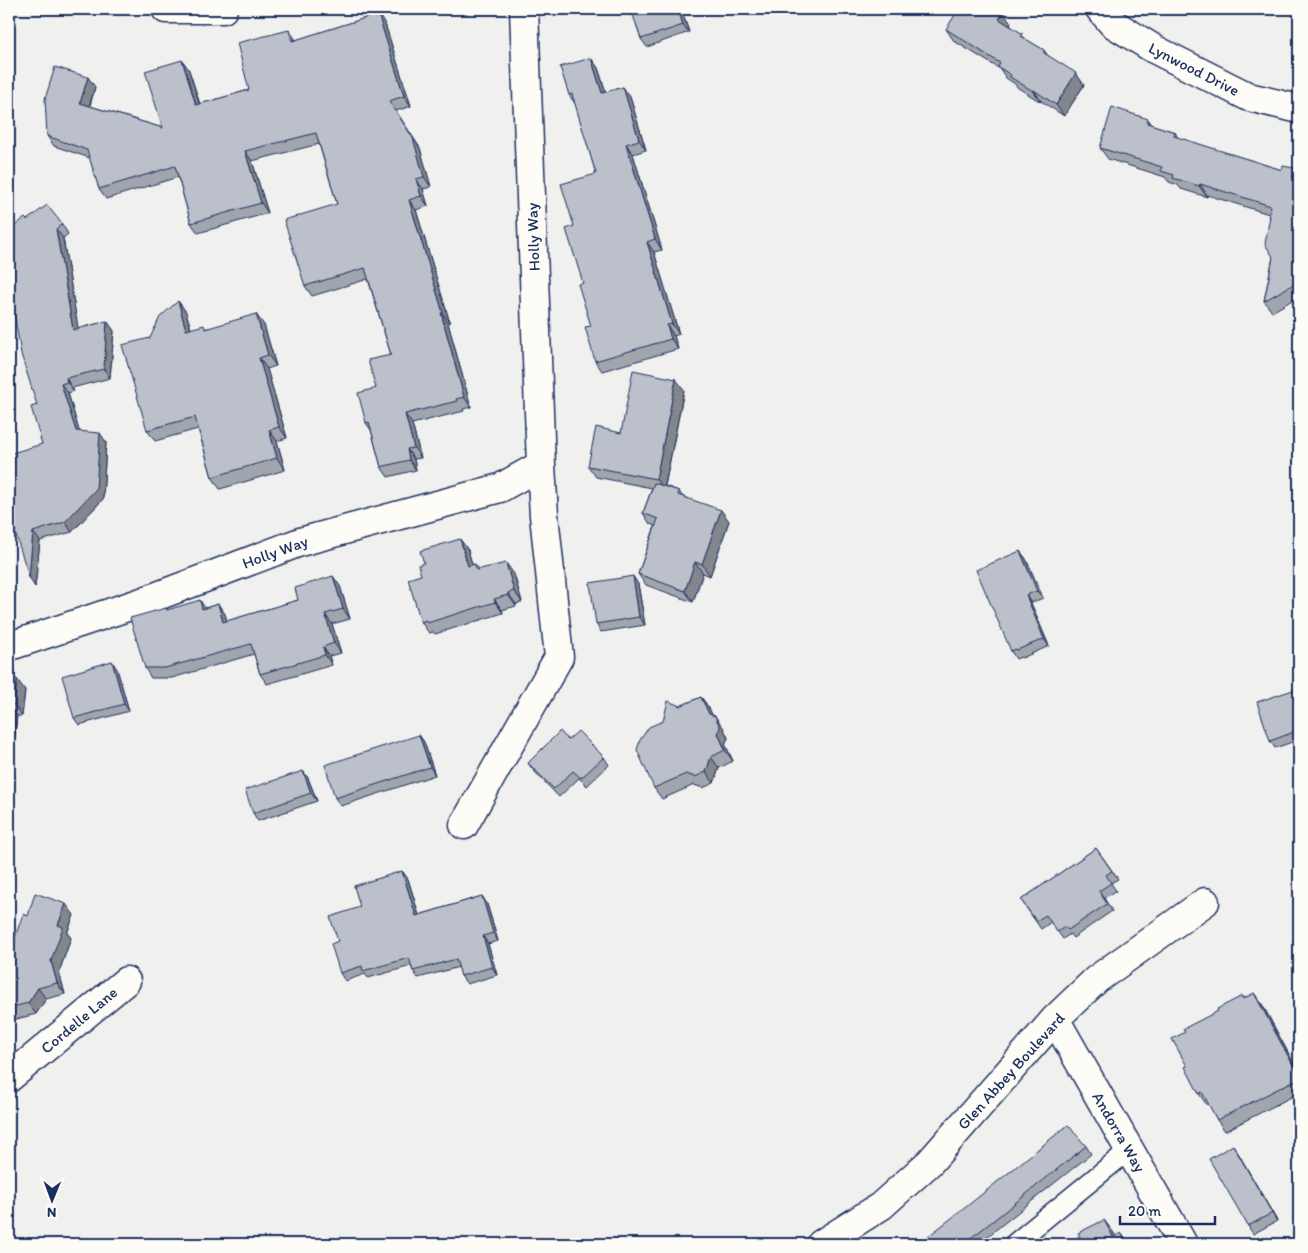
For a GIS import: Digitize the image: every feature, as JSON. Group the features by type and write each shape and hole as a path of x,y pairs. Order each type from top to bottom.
{"street":[{"path":"166,9 223,9"},
{"name":"Holly Way","path":"464,825 559,657 545,524 541,465 524,9"},
{"name":"Lynwood Drive","path":"1100,9 1112,23 1154,49 1249,97 1299,109"},
{"name":"Holly Way","path":"10,646 139,603 300,542 500,488 541,465"},
{"name":"Glen Abbey Boulevard","path":"837,1240 881,1206 930,1162 1055,1019 1097,979 1204,902"},
{"name":"Cordelle Lane","path":"9,1078 126,981"},
{"name":"Andorra Way","path":"1055,1019 1183,1244"}],"lane":[{"path":"1014,1244 1129,1150"}],"building":[{"path":"631,9 678,9 683,25 641,39"},
{"path":"959,9 999,9 1004,12 999,19 1023,34 1021,36 1044,50 1044,53 1076,73 1056,105 1010,77 1011,75 998,67 1000,63 946,29"},
{"path":"378,14 404,96 389,101 413,138 424,177 416,179 421,196 409,200 443,313 441,313 464,397 456,399 457,401 405,414 414,448 407,449 409,460 381,467 369,422 366,423 358,393 376,388 368,360 391,355 365,268 305,286 284,220 337,204 316,133 245,151 261,203 191,223 175,166 99,189 87,150 47,136 45,99 55,67 88,77 80,103 163,128 145,71 182,60 196,105 249,90 237,43 289,30 292,41"},
{"path":"591,58 602,93 623,87 639,140 626,144 655,239 647,242 672,324 667,325 671,339 595,361 585,327 591,326 578,284 583,283 566,229 574,226 561,184 596,174 572,94 569,95 560,67"},
{"path":"1112,107 1148,119 1147,123 1175,132 1174,136 1282,170 1283,166 1299,169 1299,281 1264,301 1273,257 1265,244 1271,206 1200,184 1199,186 1173,178 1174,175 1161,171 1162,167 1100,148"},
{"path":"47,205 62,224 56,229 73,330 107,321 104,369 66,378 67,382 61,384 76,431 100,433 96,489 65,522 33,532 29,577 9,513 9,454 42,444 31,407 37,405 21,354 9,284 9,230 25,218 27,220"},
{"path":"178,301 186,330 204,325 205,329 256,314 268,355 259,358 279,427 269,430 277,458 212,477 195,417 147,430 122,345 150,338 160,317"},
{"path":"633,370 676,379 656,479 588,466 596,427 621,433"},
{"path":"654,483 679,491 678,495 721,510 702,564 695,562 685,591 638,574 658,519 643,513"},
{"path":"460,539 468,566 475,564 476,570 506,563 514,591 494,599 495,602 427,623 426,620 421,622 408,579 421,575 418,565 424,563 420,551"},
{"path":"1020,551 1037,591 1026,595 1044,639 1011,651 976,570"},
{"path":"333,576 343,609 325,614 334,643 323,647 325,655 260,674 251,644 165,668 145,668 130,618 200,600 202,609 218,604 223,622 298,600 295,588"},
{"path":"633,576 639,617 596,624 590,583"},
{"path":"112,661 124,704 74,718 62,676"},
{"path":"9,678 17,679 14,705 9,704"},
{"path":"1299,688 1299,735 1296,736 1294,732 1270,741 1257,702"},
{"path":"701,697 709,714 715,716 720,727 718,733 725,750 711,757 706,772 695,777 686,774 654,788 637,750 640,740 649,727 663,721 668,701 680,706"},
{"path":"560,731 568,740 578,731 604,757 581,778 573,771 554,789 528,763"},
{"path":"419,735 430,767 335,798 325,765"},
{"path":"303,771 311,793 253,813 245,790"},
{"path":"1096,848 1112,871 1106,875 1111,883 1099,891 1107,904 1068,930 1065,927 1057,932 1046,915 1036,921 1021,900"},
{"path":"402,871 416,916 482,896 493,933 483,936 492,967 461,976 456,959 413,971 409,958 363,971 362,966 340,973 331,944 338,941 330,917 360,907 354,886"},
{"path":"35,893 66,904 58,925 63,927 51,961 57,983 38,988 28,1003 9,1008 9,947 12,946 23,914 28,916"},
{"path":"1299,961 1299,991 1294,962"},
{"path":"1254,993 1299,1078 1217,1120 1202,1092 1199,1094 1185,1067 1187,1066 1172,1039 1185,1032 1183,1029 1218,1011 1217,1009 1242,996 1243,999"},
{"path":"1068,1125 1086,1146 994,1220 963,1244 918,1244 966,1207"},
{"path":"1233,1145 1272,1213 1248,1226 1209,1159"},
{"path":"1104,1220 1113,1237 1121,1233 1127,1244 1063,1244 1080,1236 1078,1233"}]}
